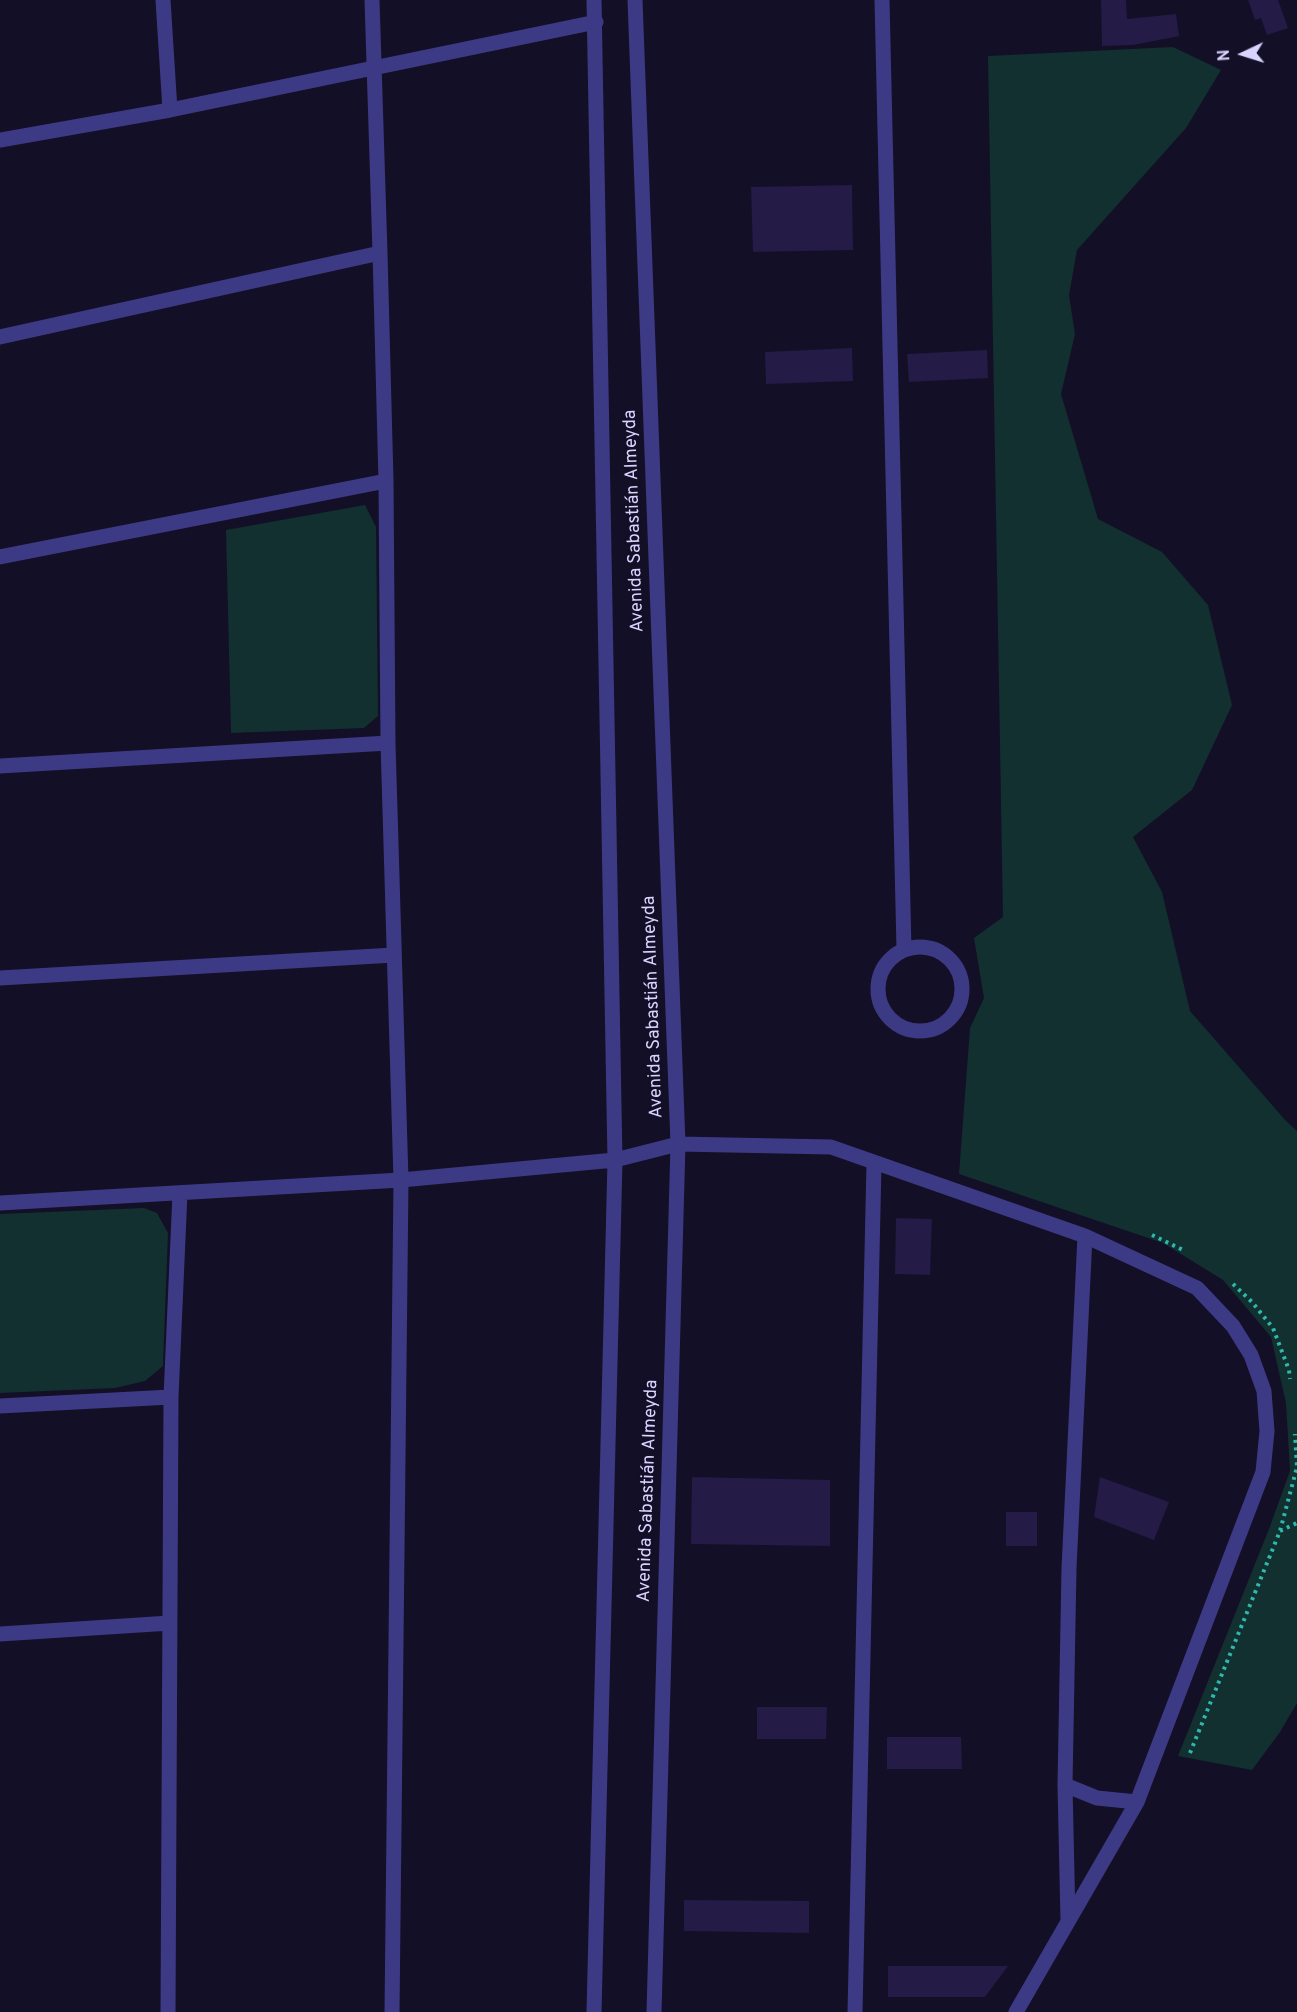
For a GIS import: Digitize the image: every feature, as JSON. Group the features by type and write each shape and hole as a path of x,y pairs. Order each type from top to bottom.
{"street":[{"path":"163,0 170,110"},
{"path":"372,0 386,482 388,743 401,1180 392,2012"},
{"name":"Avenida Sabastián Almeyda","path":"594,0 615,1160 594,2012"},
{"name":"Avenida Sabastián Almeyda","path":"635,0 678,1144 654,2012"},
{"path":"882,0 904,949"},
{"path":"0,140 170,110 596,22"},
{"path":"0,337 380,253"},
{"path":"0,557 386,482"},
{"path":"0,766 388,743"},
{"path":"924,946 940,951 954,964 962,981 961,1004 952,1017 937,1028 918,1032 900,1025 886,1013 878,997 879,977 886,962 904,949 924,946"},
{"path":"0,978 394,955"},
{"path":"0,1203 401,1180 615,1160 678,1144 831,1147 874,1164 1085,1236 1197,1288 1233,1326 1251,1355 1264,1391 1267,1431 1263,1472 1137,1802 1016,2012"},
{"path":"855,2012 874,1164"},
{"path":"168,2012 171,1397 180,1193"},
{"path":"1068,1921 1065,1785 1069,1568 1085,1236"},
{"path":"0,1406 171,1397"},
{"path":"0,1634 170,1623"},
{"path":"1065,1785 1097,1798 1137,1802"}],"path":[{"path":"1147,1234 1185,1251"},
{"path":"1231,1283 1252,1302 1273,1328 1290,1381"},
{"path":"1190,1752 1280,1531 1297,1467 1295,1426"},
{"path":"1280,1531 1297,1523"}],"green space":[{"path":"1173,47 1221,70 1186,128 1077,250 1069,295 1075,334 1061,394 1098,519 1162,552 1208,605 1232,705 1192,790 1133,837 1162,892 1190,1011 1297,1131 1297,1703 1280,1732 1252,1770 1178,1756 1290,1471 1286,1403 1271,1337 1223,1280 1163,1243 959,1174 970,1028 984,998 974,938 1003,917 988,56"},
{"path":"365,505 376,527 378,716 364,728 231,733 226,530"},
{"path":"144,1208 157,1213 168,1233 163,1366 145,1381 115,1388 0,1393 0,1214"}],"building":[{"path":"1101,0 1126,0 1127,19 1176,14 1179,36 1133,45 1102,46"},
{"path":"1248,0 1278,0 1288,28 1267,35 1261,18 1255,20"},
{"path":"852,185 853,250 753,252 751,187"},
{"path":"852,348 853,381 766,384 765,352"},
{"path":"987,350 988,378 909,382 907,354"},
{"path":"896,1218 932,1219 930,1275 895,1274"},
{"path":"692,1477 830,1480 830,1546 691,1544"},
{"path":"1100,1477 1169,1502 1154,1540 1094,1517"},
{"path":"1006,1512 1037,1512 1037,1546 1006,1546"},
{"path":"757,1707 827,1707 826,1739 757,1739"},
{"path":"887,1737 961,1737 962,1769 887,1769"},
{"path":"684,1900 809,1901 809,1933 684,1931"},
{"path":"888,1966 1008,1966 985,1997 888,1997"}]}
